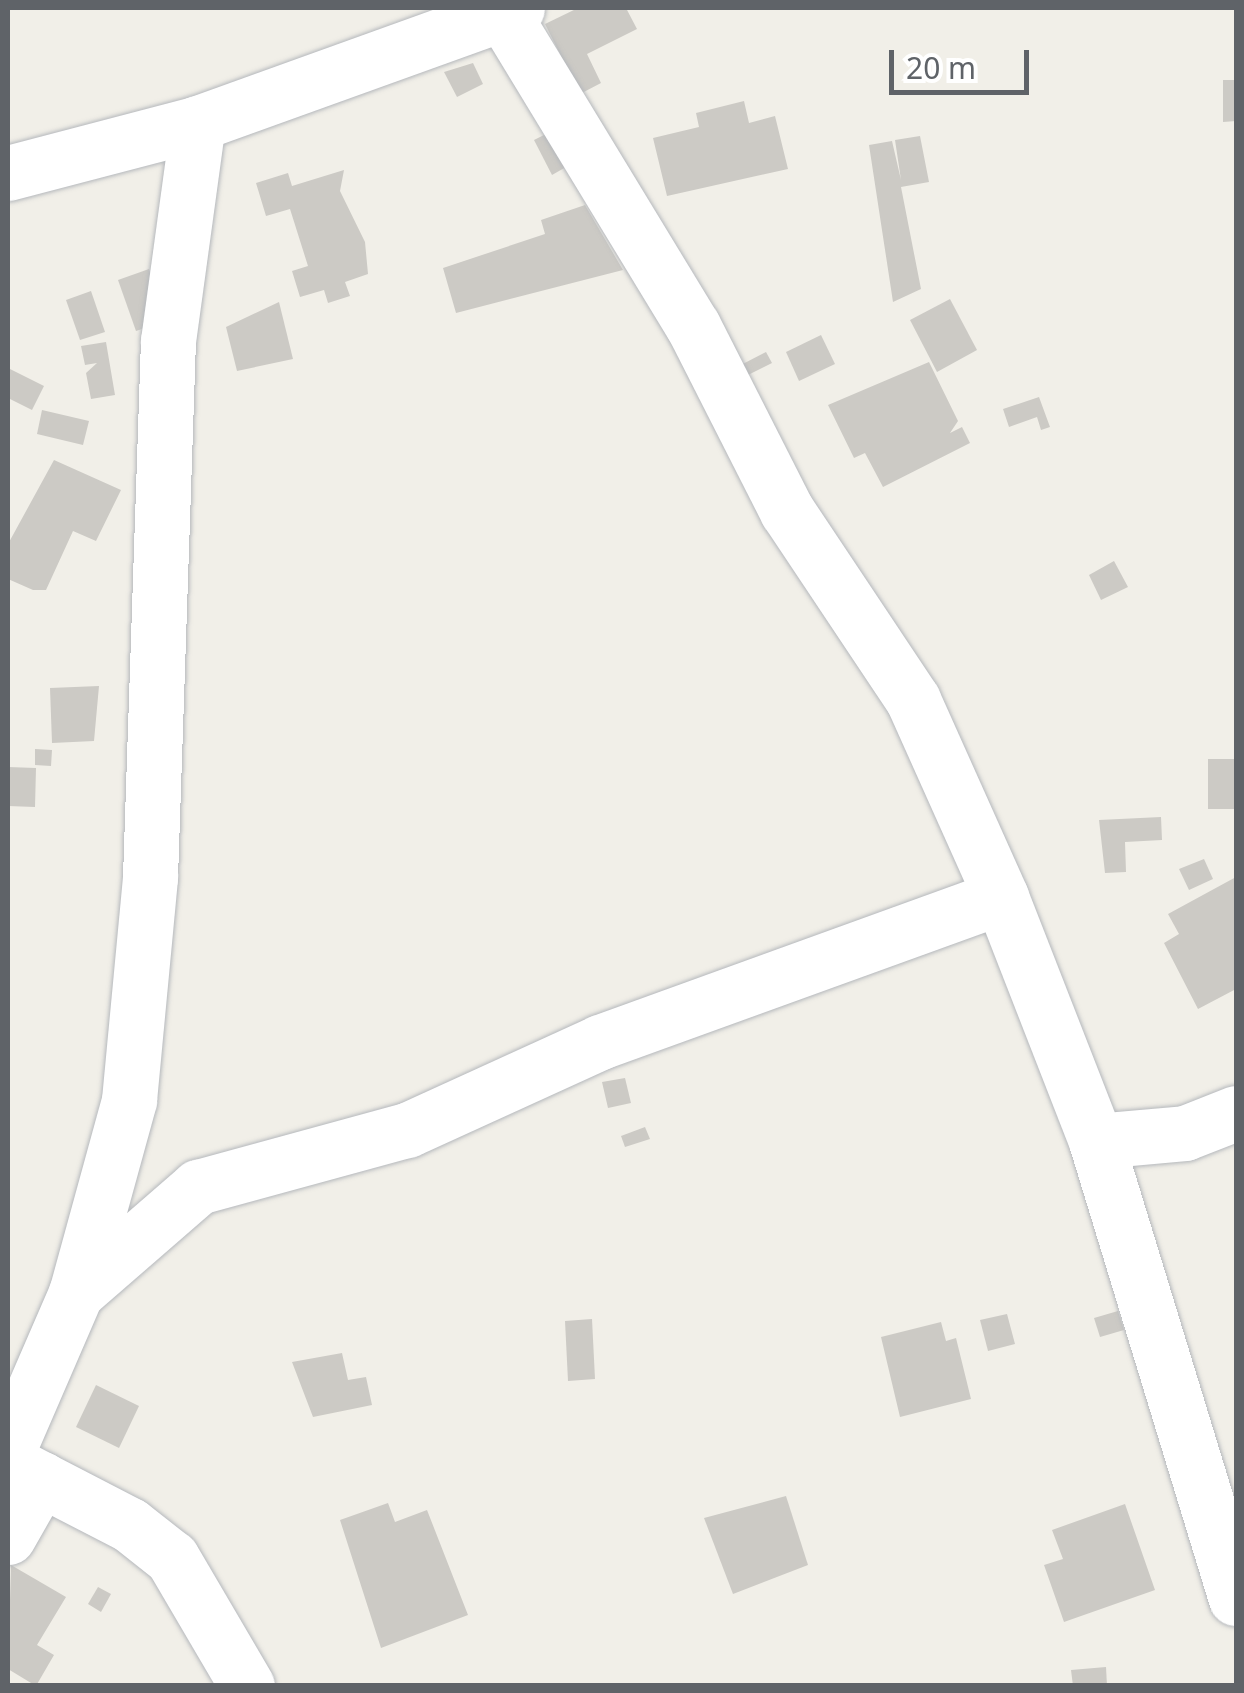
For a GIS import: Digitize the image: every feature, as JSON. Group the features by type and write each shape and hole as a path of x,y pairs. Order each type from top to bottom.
{"street":[{"path":"8,173 198,123 510,11 693,326 787,511 914,700 1000,896 1096,1141 1236,1598"},
{"path":"8,1538 19,1464 76,1293 129,1100 150,878 168,341 198,123"},
{"path":"76,1293 198,1187 407,1130 600,1042 1000,896"},
{"path":"1096,1141 1185,1133 1236,1113"},
{"path":"19,1464 172,1558 247,1686"}],"building":[{"path":"578,8 626,8 637,29 587,54 601,83 580,94 545,24"},
{"path":"473,63 483,84 457,97 444,72"},
{"path":"1223,80 1236,80 1236,121 1223,122"},
{"path":"744,101 749,123 775,116 788,169 667,196 653,138 699,127 696,113"},
{"path":"548,133 566,167 552,175 534,140"},
{"path":"920,136 929,182 901,187 921,289 893,302 869,145 892,141 901,180 895,140"},
{"path":"344,170 340,191 365,242 368,274 345,282 350,296 328,303 324,290 300,297 292,271 308,266 290,209 266,216 256,183 288,173 292,186"},
{"path":"585,205 623,270 456,313 443,268 545,234 541,220"},
{"path":"149,269 166,321 136,331 118,280"},
{"path":"91,291 105,332 80,340 66,300"},
{"path":"950,299 977,350 937,372 910,320"},
{"path":"279,302 293,359 237,371 226,327"},
{"path":"821,335 835,364 799,381 786,352"},
{"path":"106,342 115,395 91,399 86,373 97,363 85,365 81,346"},
{"path":"766,352 772,363 740,379 735,368"},
{"path":"929,362 958,421 950,433 962,427 970,443 883,487 865,453 854,458 828,405"},
{"path":"8,368 44,386 32,410 8,398"},
{"path":"1039,397 1050,427 1041,430 1037,417 1009,427 1003,409"},
{"path":"42,410 89,421 83,445 37,434"},
{"path":"54,460 121,490 96,541 73,531 46,590 33,590 8,579 8,544"},
{"path":"1114,561 1128,587 1101,600 1089,575"},
{"path":"99,686 94,741 52,743 50,688"},
{"path":"35,749 52,750 51,766 35,765"},
{"path":"1208,759 1234,759 1235,809 1208,809"},
{"path":"8,767 36,768 35,807 8,806"},
{"path":"1161,817 1162,840 1125,842 1126,872 1105,873 1099,820"},
{"path":"1204,859 1213,879 1189,890 1179,869"},
{"path":"1236,877 1236,989 1198,1009 1164,943 1179,934 1168,914"},
{"path":"625,1078 631,1103 608,1108 602,1082"},
{"path":"645,1127 650,1139 625,1147 621,1136"},
{"path":"1118,1311 1124,1330 1100,1337 1094,1318"},
{"path":"1007,1314 1015,1344 988,1351 980,1320"},
{"path":"592,1319 595,1379 568,1381 565,1321"},
{"path":"941,1322 946,1341 956,1338 971,1399 900,1417 881,1337"},
{"path":"342,1353 348,1380 366,1377 372,1405 313,1417 292,1362"},
{"path":"96,1385 139,1406 119,1448 76,1427"},
{"path":"786,1496 808,1565 733,1594 704,1518"},
{"path":"388,1503 395,1522 427,1510 468,1615 381,1648 340,1520"},
{"path":"1125,1504 1155,1590 1064,1622 1044,1565 1063,1559 1052,1530"},
{"path":"11,1565 66,1597 37,1645 54,1655 36,1686 8,1669"},
{"path":"98,1587 111,1594 101,1612 88,1604"},
{"path":"1106,1667 1107,1686 1073,1686 1071,1670"}]}
